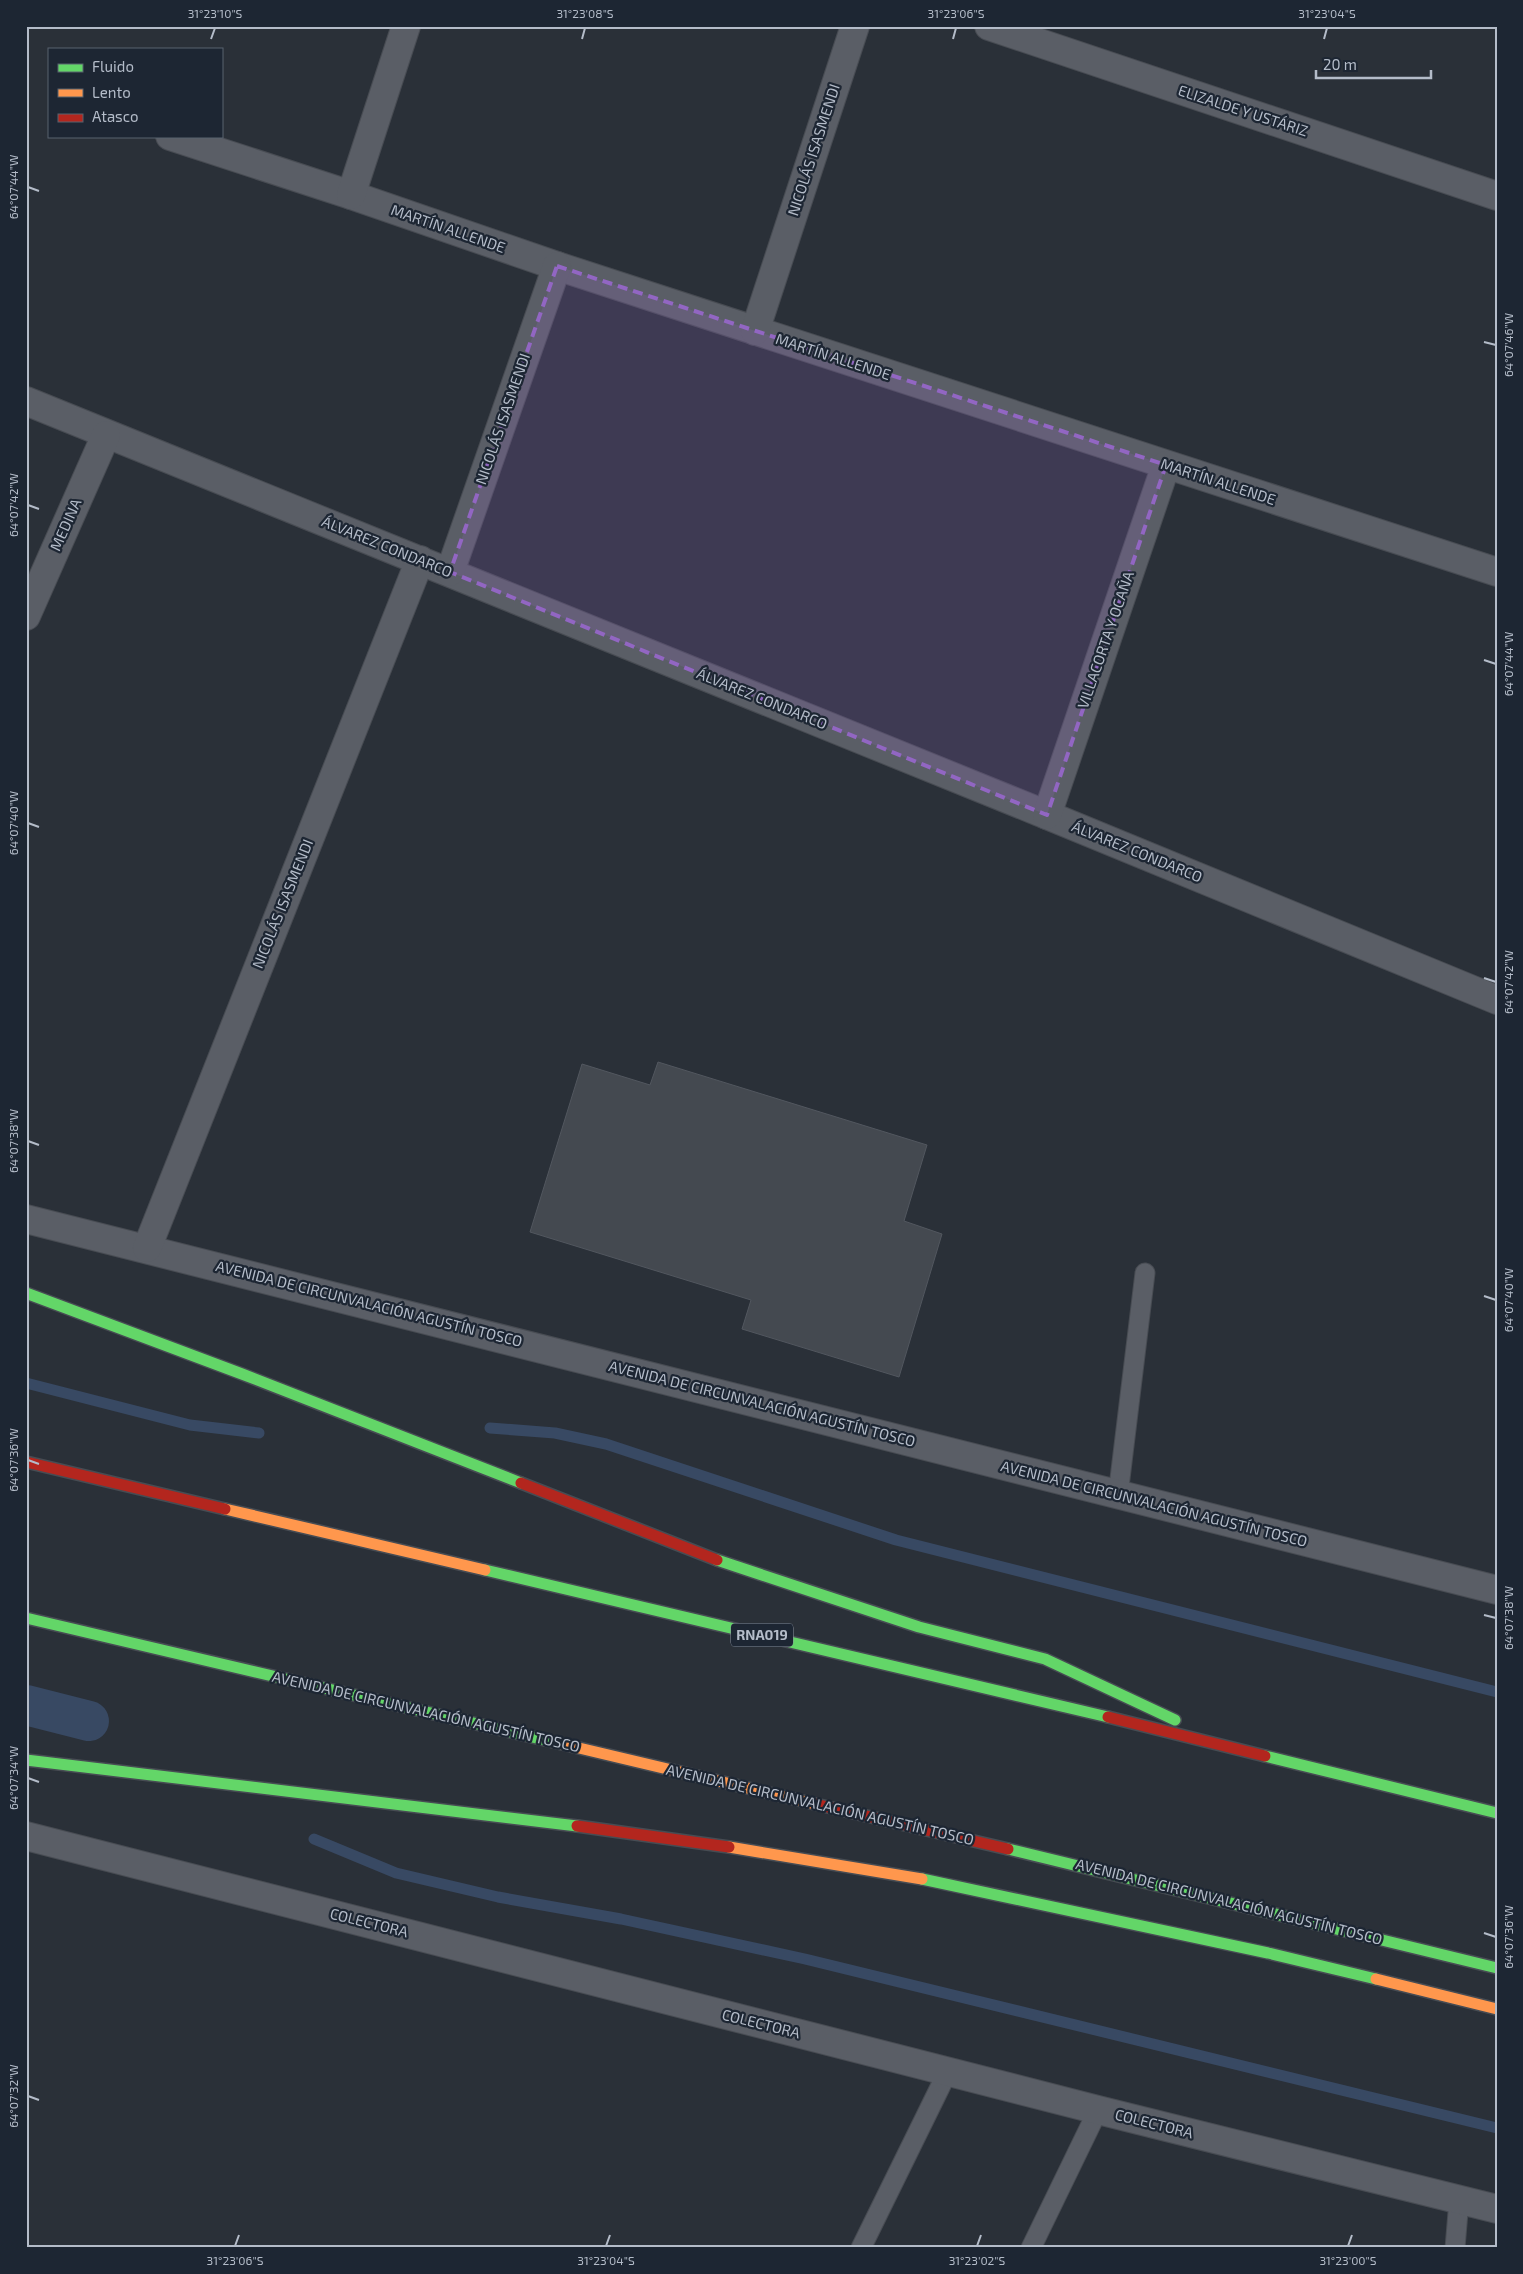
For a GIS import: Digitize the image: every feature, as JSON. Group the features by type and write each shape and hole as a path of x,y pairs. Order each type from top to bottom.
{"highway":[{"path":"26,1293 242,1374 739,1569 919,1627 1045,1659 1228,1745"},
{"name":"RNA019","path":"26,1462 412,1551 1228,1745 1497,1813"},
{"name":"AVENIDA DE CIRCUNVALACIÓN AGUSTÍN TOSCO","path":"26,1618 1116,1875 1497,1968"},
{"path":"26,1760 545,1821 720,1846 924,1879 1268,1953 1497,2009"}],"street":[{"path":"350,195 406,26"},
{"name":"NICOLÁS ISASMENDI","path":"755,331 855,26"},
{"name":"ELIZALDE Y USTÁRIZ","path":"989,26 1497,196"},
{"name":"MARTÍN ALLENDE","path":"176,138 557,266 1497,572"},
{"name":"NICOLÁS ISASMENDI","path":"450,572 557,266"},
{"name":"ÁLVAREZ CONDARCO","path":"26,402 1047,814 1497,1000"},
{"name":"MEDINA","path":"26,616 106,435"},
{"name":"VILLACORTA Y OCAÑA","path":"1047,814 1166,465"},
{"name":"NICOLÁS ISASMENDI","path":"147,1248 420,560"},
{"name":"AVENIDA DE CIRCUNVALACIÓN AGUSTÍN TOSCO","path":"26,1219 1497,1590"},
{"name":"COLECTORA","path":"26,1836 1098,2110 1497,2209"}],"lane":[{"path":"1118,1495 1145,1273"},
{"path":"861,2248 948,2071"},
{"path":"1031,2248 1098,2110"},
{"path":"1455,2248 1459,2200"}],"highlighted area":[{"path":"557,266 1166,465 1047,815 450,572"}],"building":[{"path":"658,1062 927,1145 904,1221 942,1234 899,1377 742,1329 751,1300 530,1232 582,1064 650,1085"}],"waterway":[{"path":"26,1383 190,1425 259,1433"},
{"path":"490,1428 555,1433 606,1444 896,1540 1497,1692"},
{"path":"26,1705 89,1721"},
{"path":"314,1839 396,1873 498,1897 621,1919 805,1959 1497,2128"}],"traffic: fast":[{"path":"26,1293 242,1374 521,1483"},
{"path":"717,1560 919,1627 1045,1659 1175,1720"},
{"path":"485,1570 1108,1717"},
{"path":"26,1618 558,1743"},
{"path":"1265,1756 1497,1813"},
{"path":"26,1760 577,1826"},
{"path":"1008,1849 1497,1968"},
{"path":"922,1879 1268,1953 1376,1979"}],"traffic: slow":[{"path":"225,1509 485,1570"},
{"path":"558,1743 815,1804"},
{"path":"729,1847 922,1879"},
{"path":"1376,1979 1497,2009"}],"traffic: jam":[{"path":"26,1462 225,1509"},
{"path":"521,1483 717,1560"},
{"path":"1108,1717 1265,1756"},
{"path":"815,1804 1008,1849"},
{"path":"577,1826 729,1847"}]}
